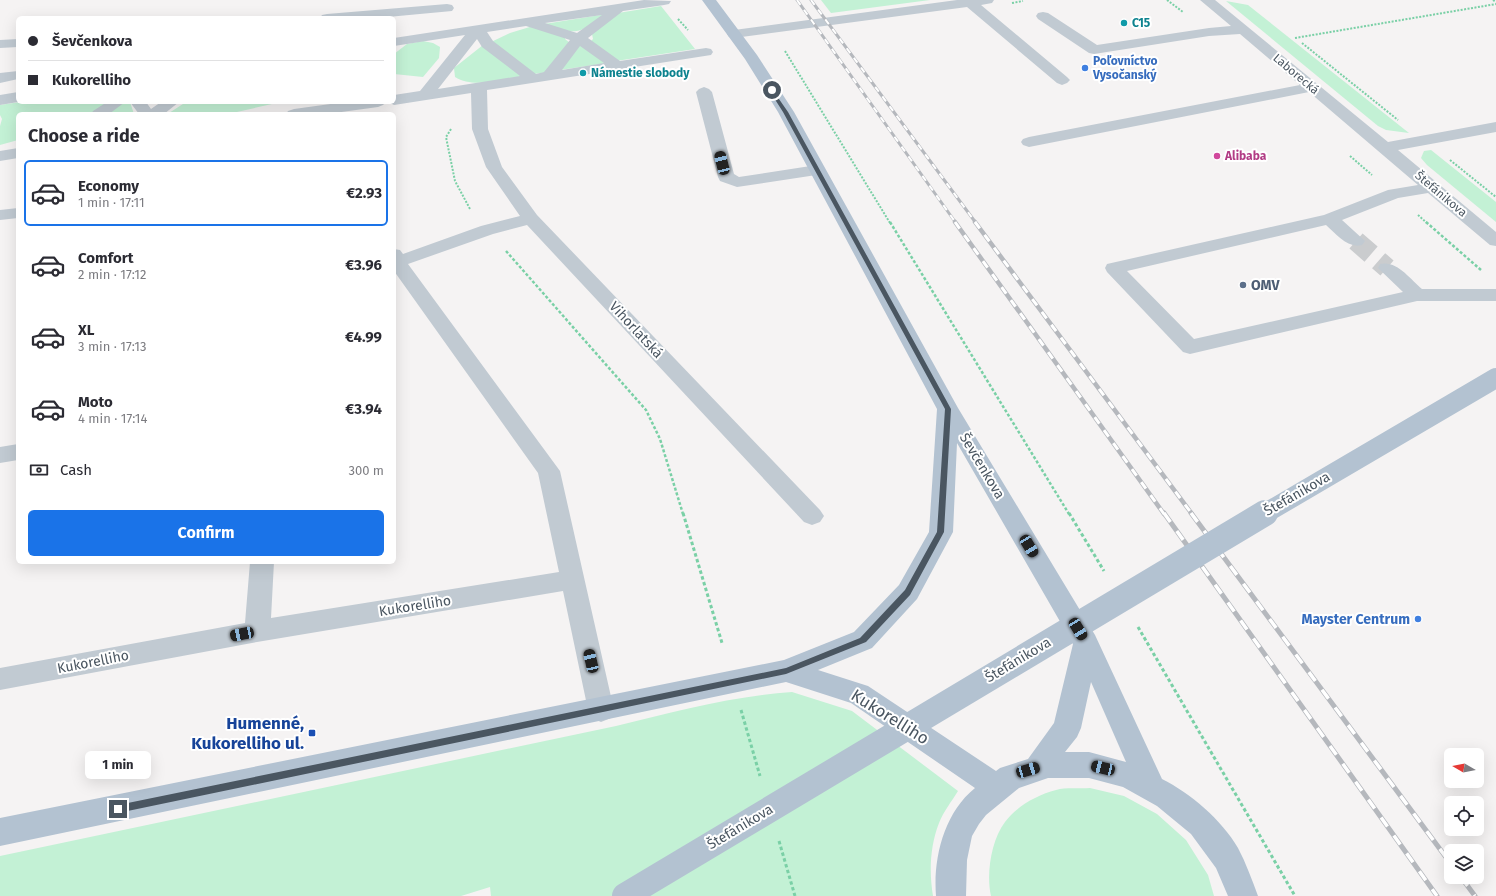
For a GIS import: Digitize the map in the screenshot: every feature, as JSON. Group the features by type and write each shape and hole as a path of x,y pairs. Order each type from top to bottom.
{"main road":[{"name":"Ševčenkova","path":"709,0 752,58 786,112 948,409 1086,642 1152,786"},
{"name":"Štefánikova","path":"625,896 1236,530 1496,378"},
{"path":"786,671 863,640 908,592 941,532 948,409"},
{"path":"1038,767 1067,728 1086,642"},
{"name":"Kukorelliho","path":"0,832 786,671 859,694 995,786"},
{"path":"951,896 951,867 954,847 960,829 969,812 995,786 1011,776 1038,767 1056,764 1094,765 1131,776 1152,786 1177,803 1206,830 1232,869 1243,896"}],"street":[{"path":"734,34 987,0"},
{"name":"Laborecká","path":"1207,0 1385,148"},
{"path":"397,43 478,29 664,1"},
{"path":"969,2 1062,80"},
{"path":"344,16 448,4 447,34"},
{"path":"549,76 579,38 619,8"},
{"path":"1043,16 1094,50 1209,32 1243,29"},
{"path":"526,22 579,38 617,66"},
{"path":"478,29 487,44 533,79"},
{"path":"424,96 478,29"},
{"path":"0,44 16,43"},
{"path":"396,100 706,52"},
{"path":"0,78 16,75"},
{"name":"Vihorlatská","path":"478,87 480,129 494,167 531,219 812,516"},
{"path":"1029,142 1311,87"},
{"path":"704,92 726,177 737,182 817,170"},
{"path":"0,100 16,97"},
{"path":"102,112 114,104"},
{"path":"157,112 168,104"},
{"path":"287,112 296,104"},
{"path":"287,112 360,104"},
{"path":"1385,148 1496,127"},
{"name":"Štefánikova","path":"1385,148 1496,240"},
{"path":"0,156 16,153"},
{"path":"1432,187 1394,194 1329,219 1114,268 1190,347 1417,295 1496,294"},
{"path":"0,215 16,213"},
{"path":"396,258 487,230 531,219"},
{"path":"1329,219 1356,241"},
{"path":"396,259 549,471 601,710"},
{"path":"1387,268 1417,295"},
{"path":"0,455 16,452"},
{"path":"256,631 262,564"},
{"name":"Kukorelliho","path":"0,679 256,631 573,580"}],"path":[{"path":"1167,0 1172,3"},
{"path":"1493,0 1496,3"},
{"path":"664,1 706,52"},
{"path":"1402,123 1295,38 1496,3"},
{"path":"784,51 1029,446 1108,577"},
{"path":"446,137 455,182 466,204 487,230 646,410 660,439 722,643"},
{"path":"1450,160 1496,197"},
{"path":"1135,622 1295,896"}],"green space":[{"path":"821,0 930,0 831,13"},
{"path":"1226,1 1248,5 1409,133 1386,130 1378,126"},
{"path":"661,6 695,49 616,61 591,41 593,39 592,34 618,13"},
{"path":"607,14 589,26 577,31 564,30 544,24"},
{"path":"533,26 565,37 565,39 570,43 548,72 534,74 491,42 510,33"},
{"path":"423,41 433,43 440,47 439,58 423,77 396,74 396,52 407,44"},
{"path":"579,44 607,63 560,70"},
{"path":"483,45 524,76 480,83 463,81 455,77 454,68"},
{"path":"16,103 16,104 107,104 94,112 16,112 16,141 0,145 0,126 2,119 0,115 0,105"},
{"path":"121,104 131,104 133,112 111,112"},
{"path":"183,104 272,104 237,112 171,112"},
{"path":"1431,150 1496,202 1496,222 1427,165 1421,158 1424,151"},
{"path":"792,692 852,711 958,791 945,811 936,832 931,859 933,896 491,896 490,887 461,896 0,896 0,856 616,726 703,705 747,697"},
{"path":"1090,788 1124,796 1157,814 1186,840 1208,875 1214,896 991,896 989,878 993,848 1000,829 1010,816 1021,806 1049,792 1064,789"}],"tunnel":[{"path":"1356,241 1387,268"}],"railway":[{"path":"797,0 956,223"},
{"path":"811,0 976,223"},
{"path":"955,222 1164,514"},
{"path":"975,222 1192,514"},
{"path":"1164,513 1437,896"},
{"path":"1191,513 1444,855"},
{"path":"1466,884 1475,896"}],"place":[{"name":"C15","path":"1124,23"},
{"name":"Poľovníctvo Vysočanský","path":"1085,68"},
{"name":"Námestie slobody","path":"583,73"},
{"name":"Alibaba","path":"1217,156"},
{"name":"OMV","path":"1243,285"},
{"name":"Mayster Centrum","path":"1418,619"},
{"name":"Humenné, Kukorelliho ul.","path":"312,733"}],"route":[{"path":"118,809 786,671 863,640 908,592 941,532 948,409 786,112 772,90"}]}
